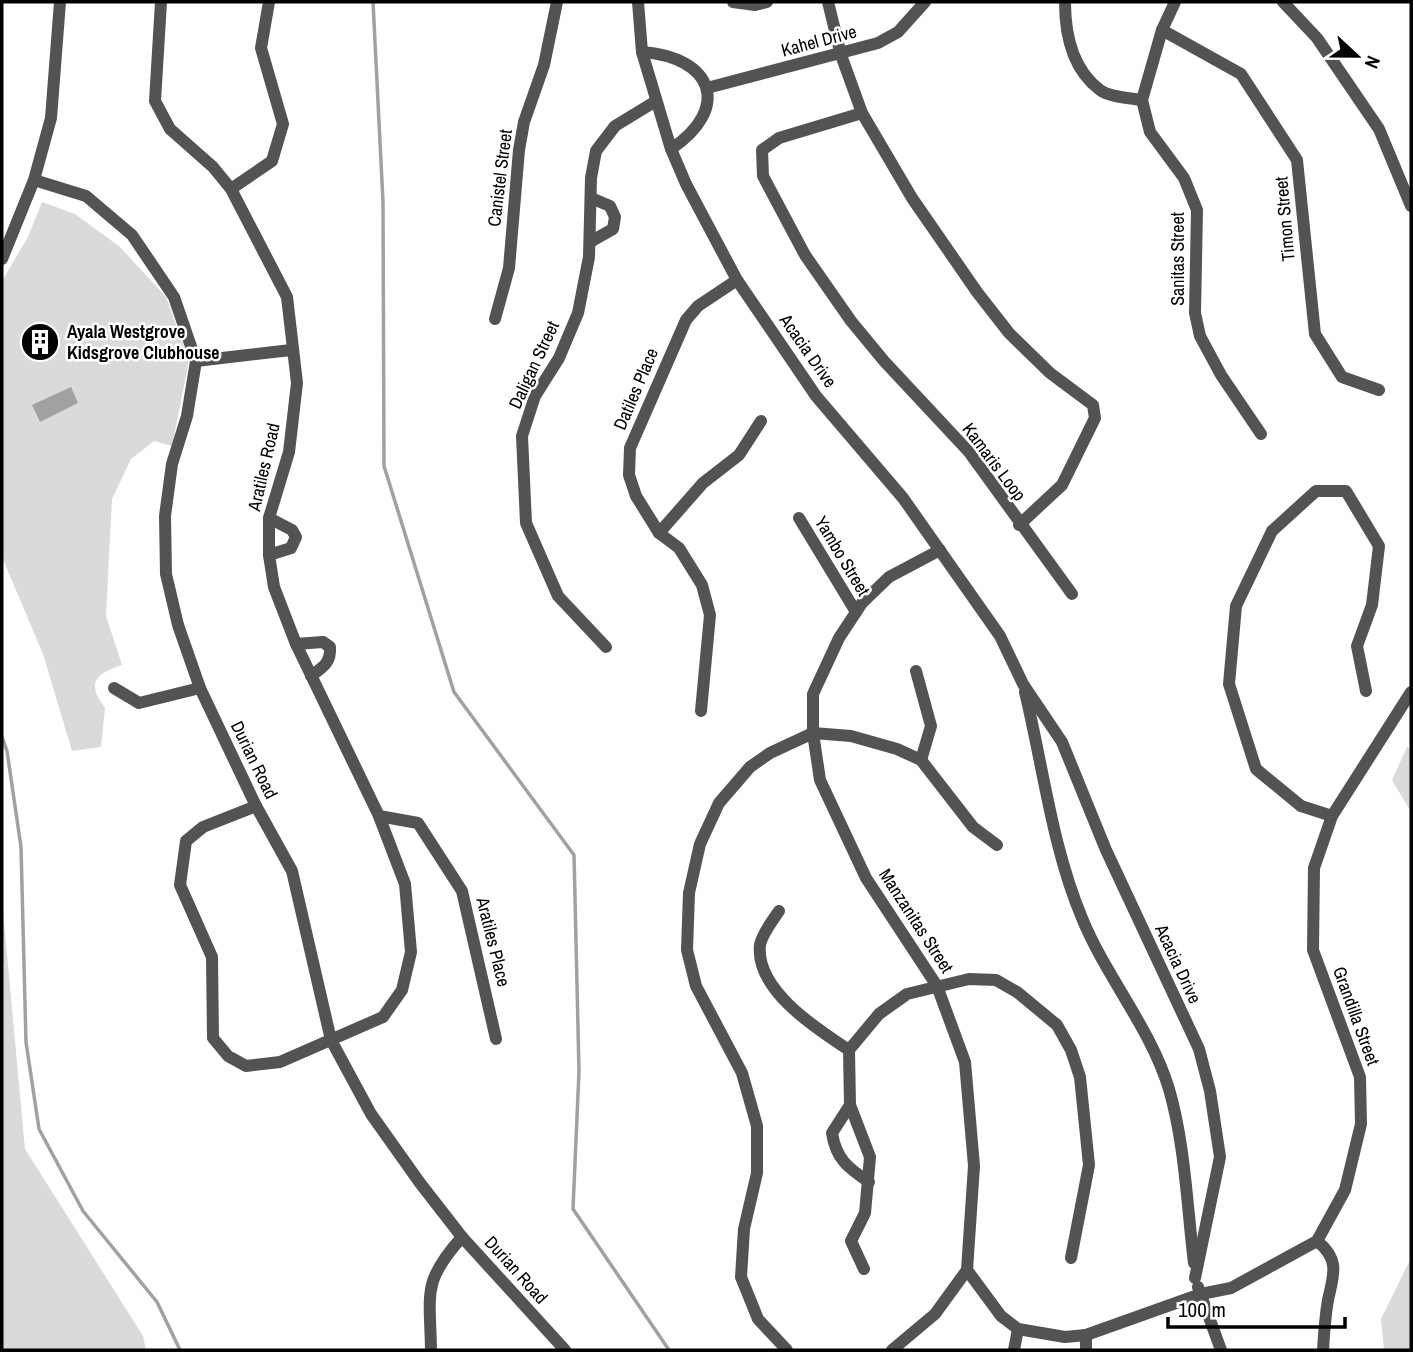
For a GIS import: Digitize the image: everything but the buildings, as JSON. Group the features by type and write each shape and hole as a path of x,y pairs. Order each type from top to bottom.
{"street":[{"path":"2,259 34,180 51,118 60,2"},
{"name":"Aratiles Road","path":"161,2 156,101 170,129 213,167 231,189 287,297 297,383 289,452 269,519 268,555 274,587 296,644 379,816 405,884 411,952 402,990 383,1017 281,1062 246,1066 228,1056 213,1038 212,957 180,885 182,853 186,841 203,827 256,806"},
{"path":"231,189 272,161 283,124 261,48 269,2"},
{"name":"Canistel Street","path":"495,319 509,268 520,141 544,65 557,2"},
{"name":"Acacia Drive","path":"638,2 642,52 671,149 686,184 737,279 816,396 903,498 1000,636 1024,684 1062,742 1105,849 1199,1049 1210,1091 1220,1157 1195,1278"},
{"path":"733,2 755,5 767,2"},
{"name":"Kamaris Loop","path":"828,2 841,55 862,113 912,198 1009,333 1050,373 1093,405 1095,418 1062,485 1019,525 969,452 851,321 805,255 763,176 762,150 779,138 862,113"},
{"name":"Kahel Drive","path":"707,88 841,55 878,43 898,32 925,2"},
{"path":"1065,2 1065,24 1076,64 1101,92 1142,100 1162,30 1175,2"},
{"path":"1283,2 1317,38 1379,129 1411,206"},
{"name":"Timon Street","path":"1162,30 1241,74 1297,160 1315,334 1342,377 1379,390"},
{"path":"642,52 668,54 687,62 699,72 707,88 702,122 691,136 671,149"},
{"name":"Sanitas Street","path":"1142,100 1150,132 1185,178 1197,210 1195,313 1200,336 1221,376 1261,434"},
{"name":"Daligan Street","path":"606,647 558,596 526,523 522,482 522,436 535,396 559,358 578,313 590,242 596,151 615,126 656,102"},
{"name":"Durian Road","path":"34,180 86,197 132,235 174,297 196,361 187,416 173,464 165,516 169,586 178,625 200,688 256,806 292,871 331,1040 371,1114 462,1237 565,1350"},
{"path":"590,242 613,229 615,217 610,206 591,198"},
{"name":"Datiles Place","path":"701,711 710,615 702,584 679,548 659,533 636,496 629,475 630,448 686,320 698,306 737,279"},
{"path":"196,361 291,349"},
{"path":"659,533 703,483 739,455 761,421"},
{"path":"1332,816 1301,806 1256,769 1229,684 1236,606 1272,531 1316,491 1346,491 1379,546 1373,605 1357,646 1366,691"},
{"name":"Yambo Street","path":"799,518 856,612"},
{"path":"268,555 291,548 296,537 292,530 269,519"},
{"path":"1019,525 1072,594"},
{"name":"Manzanitas Street","path":"940,550 889,577 856,612 839,638 813,694 813,733 820,780 866,878 937,986 965,1062 974,1166 967,1270"},
{"path":"296,644 323,642 330,648 331,657 326,665 311,676"},
{"path":"916,671 931,726 921,760"},
{"name":"Acacia Drive","path":"1024,684 1064,864 1082,919 1125,994 1168,1087 1176,1122 1195,1278 1220,1350"},
{"path":"114,688 139,703 200,688"},
{"name":"Grandilla Street","path":"1317,1241 1345,1190 1361,1124 1360,1077 1313,950 1314,868 1332,816 1411,692"},
{"path":"787,1350 758,1318 741,1277 744,1229 758,1173 757,1126 742,1073 696,986 687,950 689,893 700,844 719,803 750,767 770,753 813,733 851,736 897,749 921,760 973,827 997,845"},
{"name":"Aratiles Place","path":"379,816 418,823 462,891 487,990 495,1039"},
{"path":"779,911 760,944 763,967 801,1019 849,1050"},
{"path":"864,1269 851,1241 865,1213 870,1157 850,1105 849,1050 880,1014 907,994 969,979 996,980 1017,992 1057,1025 1071,1050 1080,1077 1089,1165 1071,1258"},
{"path":"850,1105 832,1133 835,1153 846,1166 869,1182"},
{"path":"431,1350 431,1278 438,1264 462,1237"},
{"path":"892,1350 934,1314 967,1270 1001,1316 1018,1329 1065,1337 1086,1335 1200,1294 1231,1288 1317,1241 1330,1254 1335,1276 1329,1297 1323,1350"},
{"path":"1014,1350 1018,1329"},
{"path":"1086,1335 1086,1350"}],"shaded area":[{"path":"42,202 75,214 120,247 166,297 189,361 172,446 154,441 131,459 112,499 106,616 122,665 105,672 96,680 96,692 105,708 101,747 72,751 43,654 2,557 2,281 28,237"},
{"path":"71,387 78,403 40,422 32,405"},
{"path":"1407,747 1411,749 1411,812 1392,780"},
{"path":"2,900 25,1149 143,1336 146,1350 2,1350"},
{"path":"1411,1258 1411,1350 1384,1350 1381,1319"}],"waterway":[{"path":"373,2 383,202 384,466 454,692 574,855 579,1071 573,1209 669,1350"},
{"path":"2,737 7,751 21,847 26,1042 39,1129 83,1211 157,1302 180,1350"}],"place":[{"name":"Ayala Westgrove Kidsgrove Clubhouse","path":"40,342"}]}
